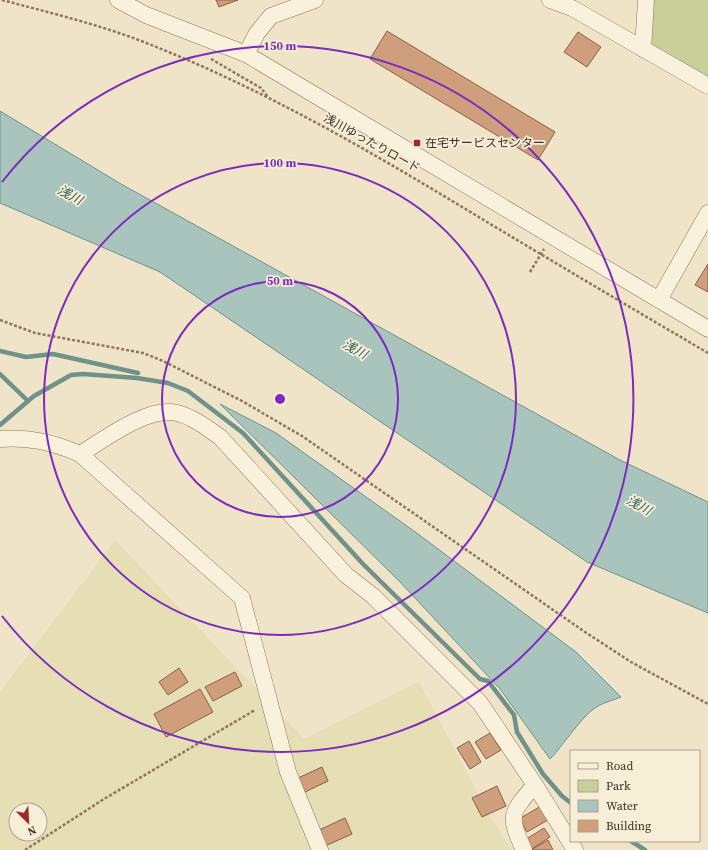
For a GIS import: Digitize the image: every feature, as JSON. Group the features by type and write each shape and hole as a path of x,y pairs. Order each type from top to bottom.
{"street":[{"path":"246,54 257,33 271,16 315,0"},
{"path":"550,0 572,8 708,86"},
{"path":"643,49 646,0"},
{"path":"125,2 246,54 660,298 708,329"},
{"path":"660,298 708,213"},
{"path":"80,454 130,424 160,411 177,413 203,424 220,437 346,575 373,596 480,703 535,785 570,842"},
{"path":"0,439 29,438 64,447 80,454 242,598 288,772 320,850"},
{"path":"524,850 514,829 512,818 520,802 535,785"}],"path":[{"name":"浅川ゆったりロード","path":"2,0 130,37 269,98 359,145 708,353"},
{"path":"530,272 544,250"},
{"path":"0,320 35,333 143,353 163,361 242,401 302,436 618,654 685,693 708,704"},
{"path":"25,850 104,799 269,701"}],"shaded area":[{"path":"115,540 304,739 419,682 491,818 512,850 0,850 0,692"}],"green space":[{"path":"646,0 708,0 708,86 643,49"}],"water":[{"name":"浅川","path":"0,111 121,184 620,460 708,502 708,613 587,562 160,272 0,203"},
{"path":"220,404 276,433 414,531 576,652 621,697 592,710 550,759 500,689 400,582"}],"building":[{"path":"216,0 238,0 219,7"},
{"path":"387,31 555,132 538,160 370,59"},
{"path":"578,32 601,47 587,67 564,52"},
{"path":"708,264 708,292 695,285"},
{"path":"179,668 188,682 168,695 159,682"},
{"path":"235,672 242,686 213,701 205,687"},
{"path":"200,689 213,712 166,737 154,714"},
{"path":"490,733 501,750 486,759 475,742"},
{"path":"469,741 481,762 470,769 457,748"},
{"path":"322,767 328,781 305,792 298,778"},
{"path":"497,786 506,806 482,817 472,798"},
{"path":"541,806 548,820 527,832 519,819"},
{"path":"345,818 352,834 325,846 319,830"},
{"path":"544,828 550,837 530,850 523,841"},
{"path":"548,840 553,850 531,850"}],"waterway":[{"path":"0,351 26,357 53,354 138,373"},
{"path":"0,374 28,401"},
{"path":"0,425 34,396 71,375 83,374 137,378 168,383 188,391 243,433 363,564 480,679 488,681 514,715 517,732 543,774 562,796 570,802"},
{"path":"633,842 645,850"}],"place":[{"name":"在宅サービスセンター","path":"417,143"}]}
